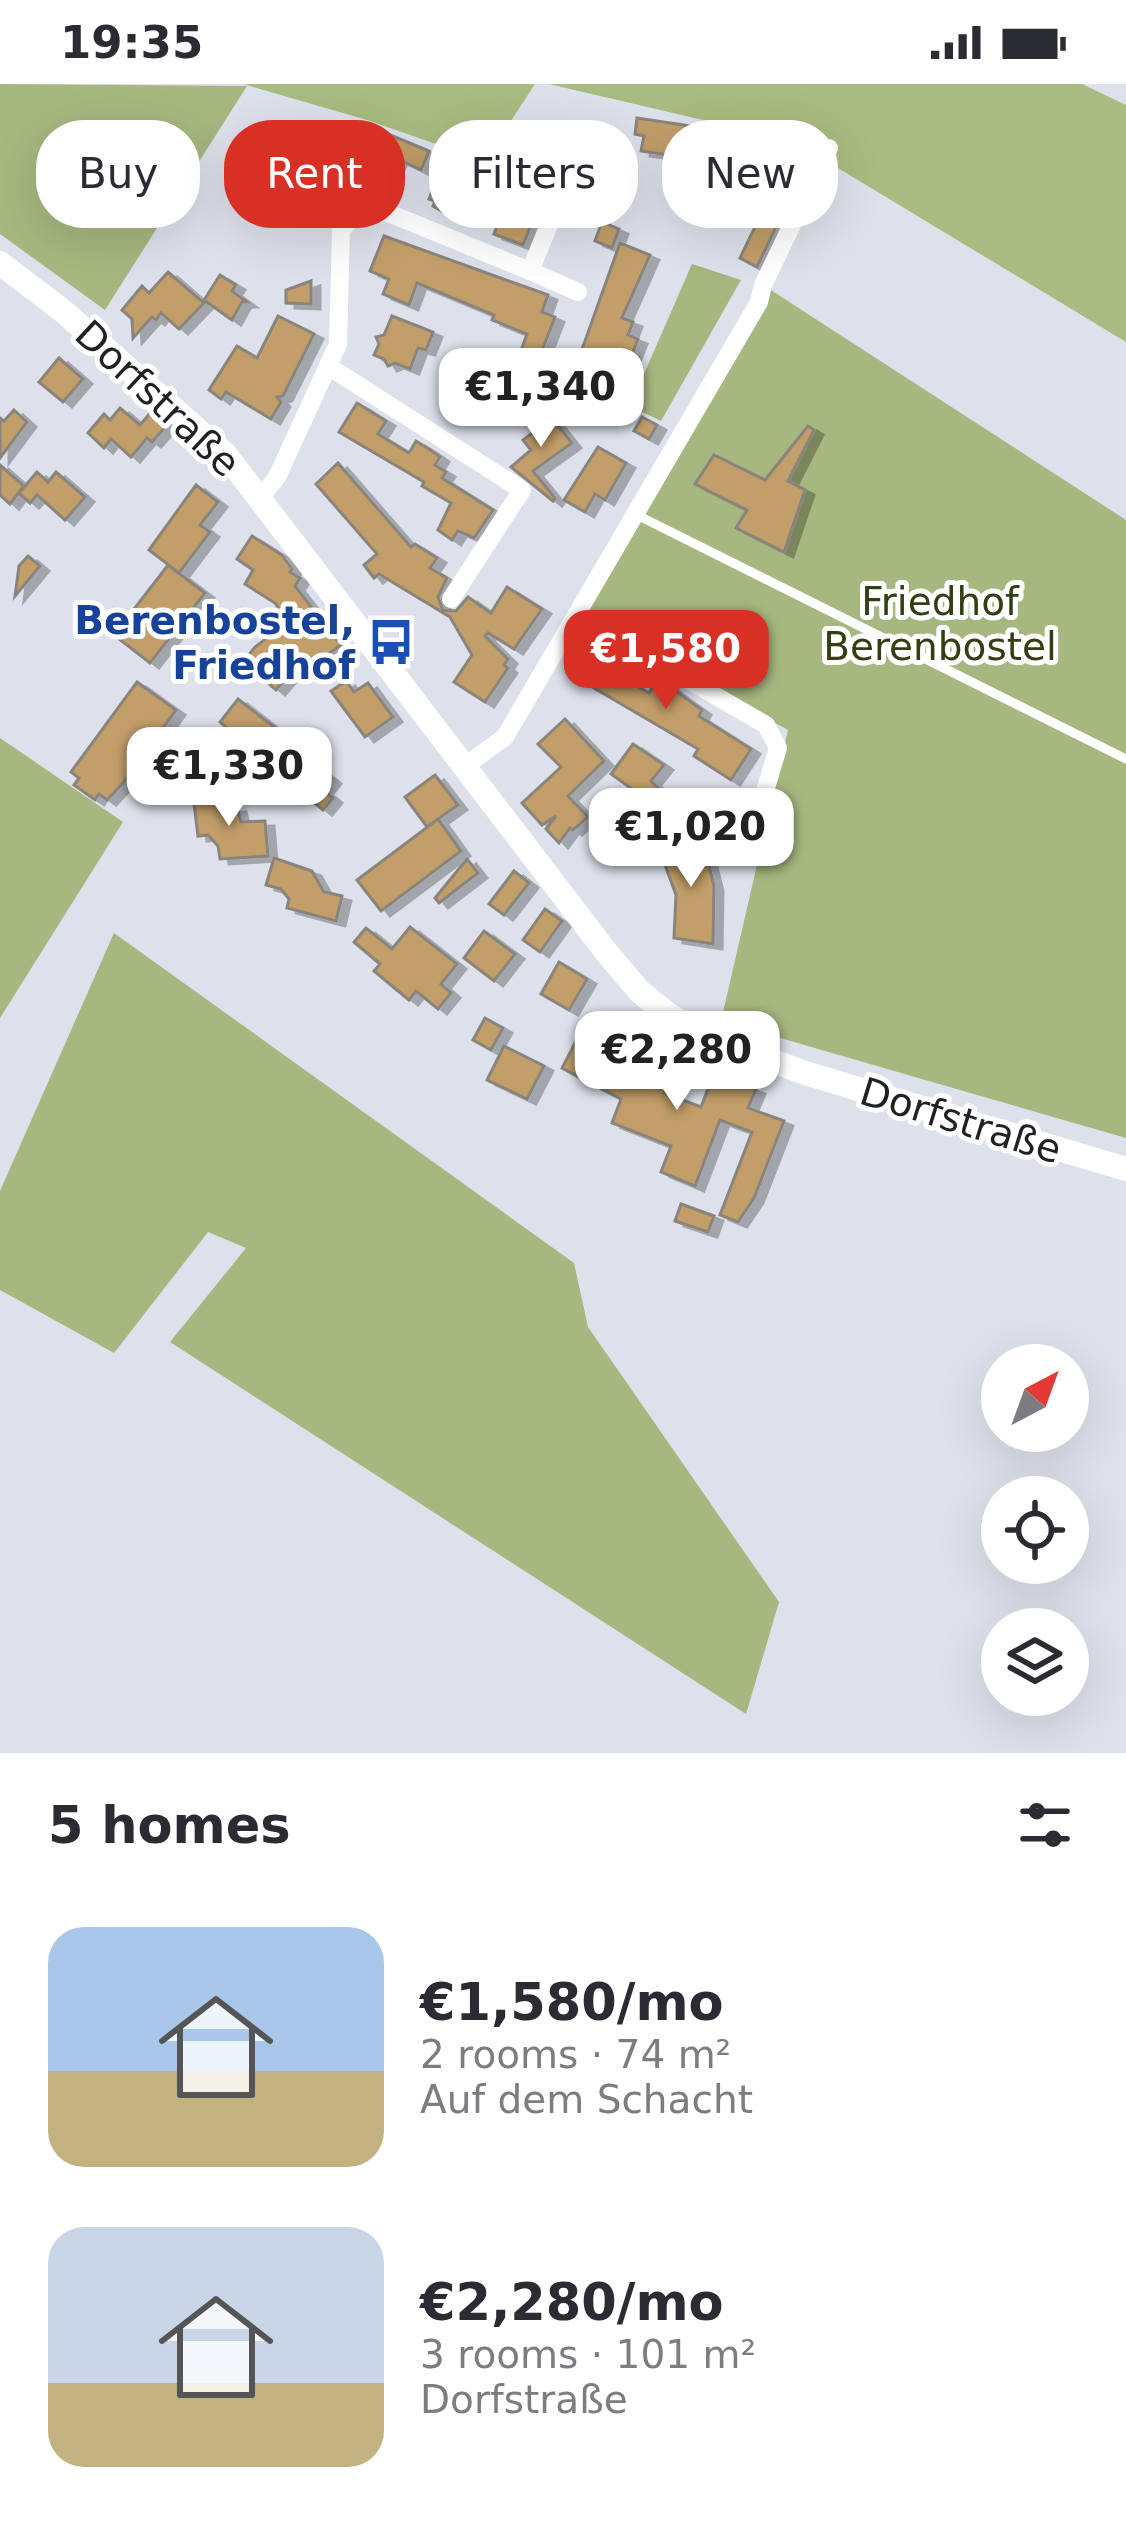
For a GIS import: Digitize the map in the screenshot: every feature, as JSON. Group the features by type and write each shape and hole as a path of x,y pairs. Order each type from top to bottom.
{"street":[{"path":"261,497 277,477 338,344 341,230 353,218 386,212 578,292"},
{"path":"530,271 548,228"},
{"path":"465,766 505,737 759,302 791,228"},
{"name":"Dorfstraße","path":"0,262 226,455 607,953 640,992 669,1016 767,1060 1126,1169"},
{"path":"328,366 522,490 451,599"},
{"path":"578,616 766,725 778,748 749,844"}],"lane":[{"path":"638,515 1126,759"}],"green space":[{"path":"0,84 247,86 200,160 200,120 36,120 36,228 157,228 105,310 0,234"},
{"path":"243,84 535,84 512,120 429,120 429,142 405,133 405,120 367,120"},
{"path":"549,84 1082,84 1126,105 1126,342 838,168 838,120 703,120"},
{"path":"692,264 741,280 661,421 630,406"},
{"name":"Friedhof Berenbostel","path":"763,285 1126,520 1126,1138 721,1021 788,730 578,616"},
{"path":"0,738 123,822 0,1018"},
{"path":"114,933 574,1263 588,1327 779,1602 746,1714 170,1342 246,1248 208,1232 114,1353 0,1290 0,1191"}],"building":[{"path":"637,120 662,122 662,154 641,151 644,136 638,135"},
{"path":"405,141 429,151 421,170 405,162"},
{"path":"496,228 530,228 523,245 494,234"},
{"path":"600,228 619,229 612,248 595,241"},
{"path":"754,228 776,228 757,267 740,258"},
{"path":"384,236 548,295 542,312 555,317 541,353 575,369 620,243 650,255 622,318 633,322 628,335 638,339 631,357 619,355 603,399 547,378 526,394 508,386 527,334 417,283 409,305 383,294 389,279 370,271"},
{"path":"168,272 204,303 179,329 161,313 133,338 132,319 122,310 142,286 149,293"},
{"path":"220,275 236,285 232,291 247,302 242,302 232,320 204,300"},
{"path":"311,281 311,304 286,303 286,290"},
{"path":"278,316 314,334 283,396 277,397 281,402 271,419 226,392 221,399 209,390 237,346 257,358"},
{"path":"392,316 433,332 426,350 418,348 410,369 395,363 388,366 374,355 379,344 376,337 384,335"},
{"path":"469,355 508,371 492,419 463,407 470,386 459,381"},
{"path":"59,358 83,379 63,402 39,382"},
{"path":"357,403 386,421 378,434 409,453 416,441 429,449 440,457 435,465 446,472 442,478 493,510 474,538 458,531 452,540 438,530 451,503 339,432"},
{"path":"120,408 140,425 152,411 167,425 131,457 111,439 104,448 88,433 104,414 110,420"},
{"path":"14,410 27,422 0,458 0,418 4,421"},
{"path":"541,413 548,421 552,418 572,443 533,471 553,501 511,467 531,450 523,440 535,431 528,422"},
{"path":"642,417 657,425 649,439 634,431"},
{"path":"808,426 814,430 788,481 805,490 784,552 736,528 747,510 695,484 714,455 765,480"},
{"path":"598,447 626,463 605,500 595,494 585,512 564,500"},
{"path":"338,463 411,547 415,544 437,558 430,568 447,578 438,597 443,610 456,611 468,597 491,613 507,587 542,609 514,649 488,633 485,636 508,659 504,665 508,668 485,702 454,682 472,655 450,617 379,574 374,578 364,565 377,554 316,484"},
{"path":"0,465 24,486 10,504 0,495"},
{"path":"37,472 48,482 56,472 85,497 65,520 37,495 30,503 19,493"},
{"path":"196,485 218,502 200,525 210,532 179,573 149,550"},
{"path":"252,536 282,555 290,572 300,578 295,586 341,645 300,675 295,668 276,690 243,662 288,622 275,603 245,584 253,570 237,559"},
{"path":"28,556 40,566 15,596 19,566"},
{"path":"168,565 205,593 150,663 114,635"},
{"path":"598,645 630,665 622,677 649,693 658,678 702,710 699,716 751,749 731,780 694,756 698,749 577,678"},
{"path":"346,681 354,692 368,683 393,717 365,737 331,691"},
{"path":"137,682 176,710 123,783 107,800 99,794 95,800 74,785 79,778 71,772"},
{"path":"238,699 332,779 323,790 333,798 323,810 220,722"},
{"path":"565,719 604,761 568,796 588,817 570,828 559,843 546,829 556,816 542,825 522,803 561,767 538,744"},
{"path":"633,744 664,765 651,781 681,810 653,839 623,810 639,794 611,774"},
{"path":"435,775 458,805 427,827 405,797"},
{"path":"217,791 220,809 237,807 241,822 265,821 268,856 220,859 218,846 208,835 198,836 193,795"},
{"path":"438,819 461,851 381,911 357,880"},
{"path":"695,835 714,886 713,944 674,938 676,895 660,851"},
{"path":"274,858 312,871 324,892 342,896 336,921 287,908 289,899 281,889 266,885"},
{"path":"467,859 478,873 439,903 435,898"},
{"path":"514,871 529,883 504,915 489,904"},
{"path":"545,909 562,921 540,952 523,940"},
{"path":"410,927 457,964 441,984 451,993 438,1009 416,991 409,1000 374,971 380,964 354,942 366,928 392,949"},
{"path":"484,931 515,954 494,981 464,958"},
{"path":"559,962 587,979 569,1010 541,994"},
{"path":"485,1018 503,1028 491,1050 473,1040"},
{"path":"587,1020 629,1041 622,1054 672,1074 664,1093 701,1107 714,1073 756,1089 748,1108 784,1121 754,1198 738,1222 720,1215 752,1132 720,1120 695,1186 661,1172 671,1146 612,1123 621,1099 562,1068"},
{"path":"504,1046 544,1066 527,1099 487,1080"},
{"path":"681,1204 714,1216 708,1232 675,1221"}],"place":[{"name":"Berenbostel, Friedhof","path":"391,642"}]}
